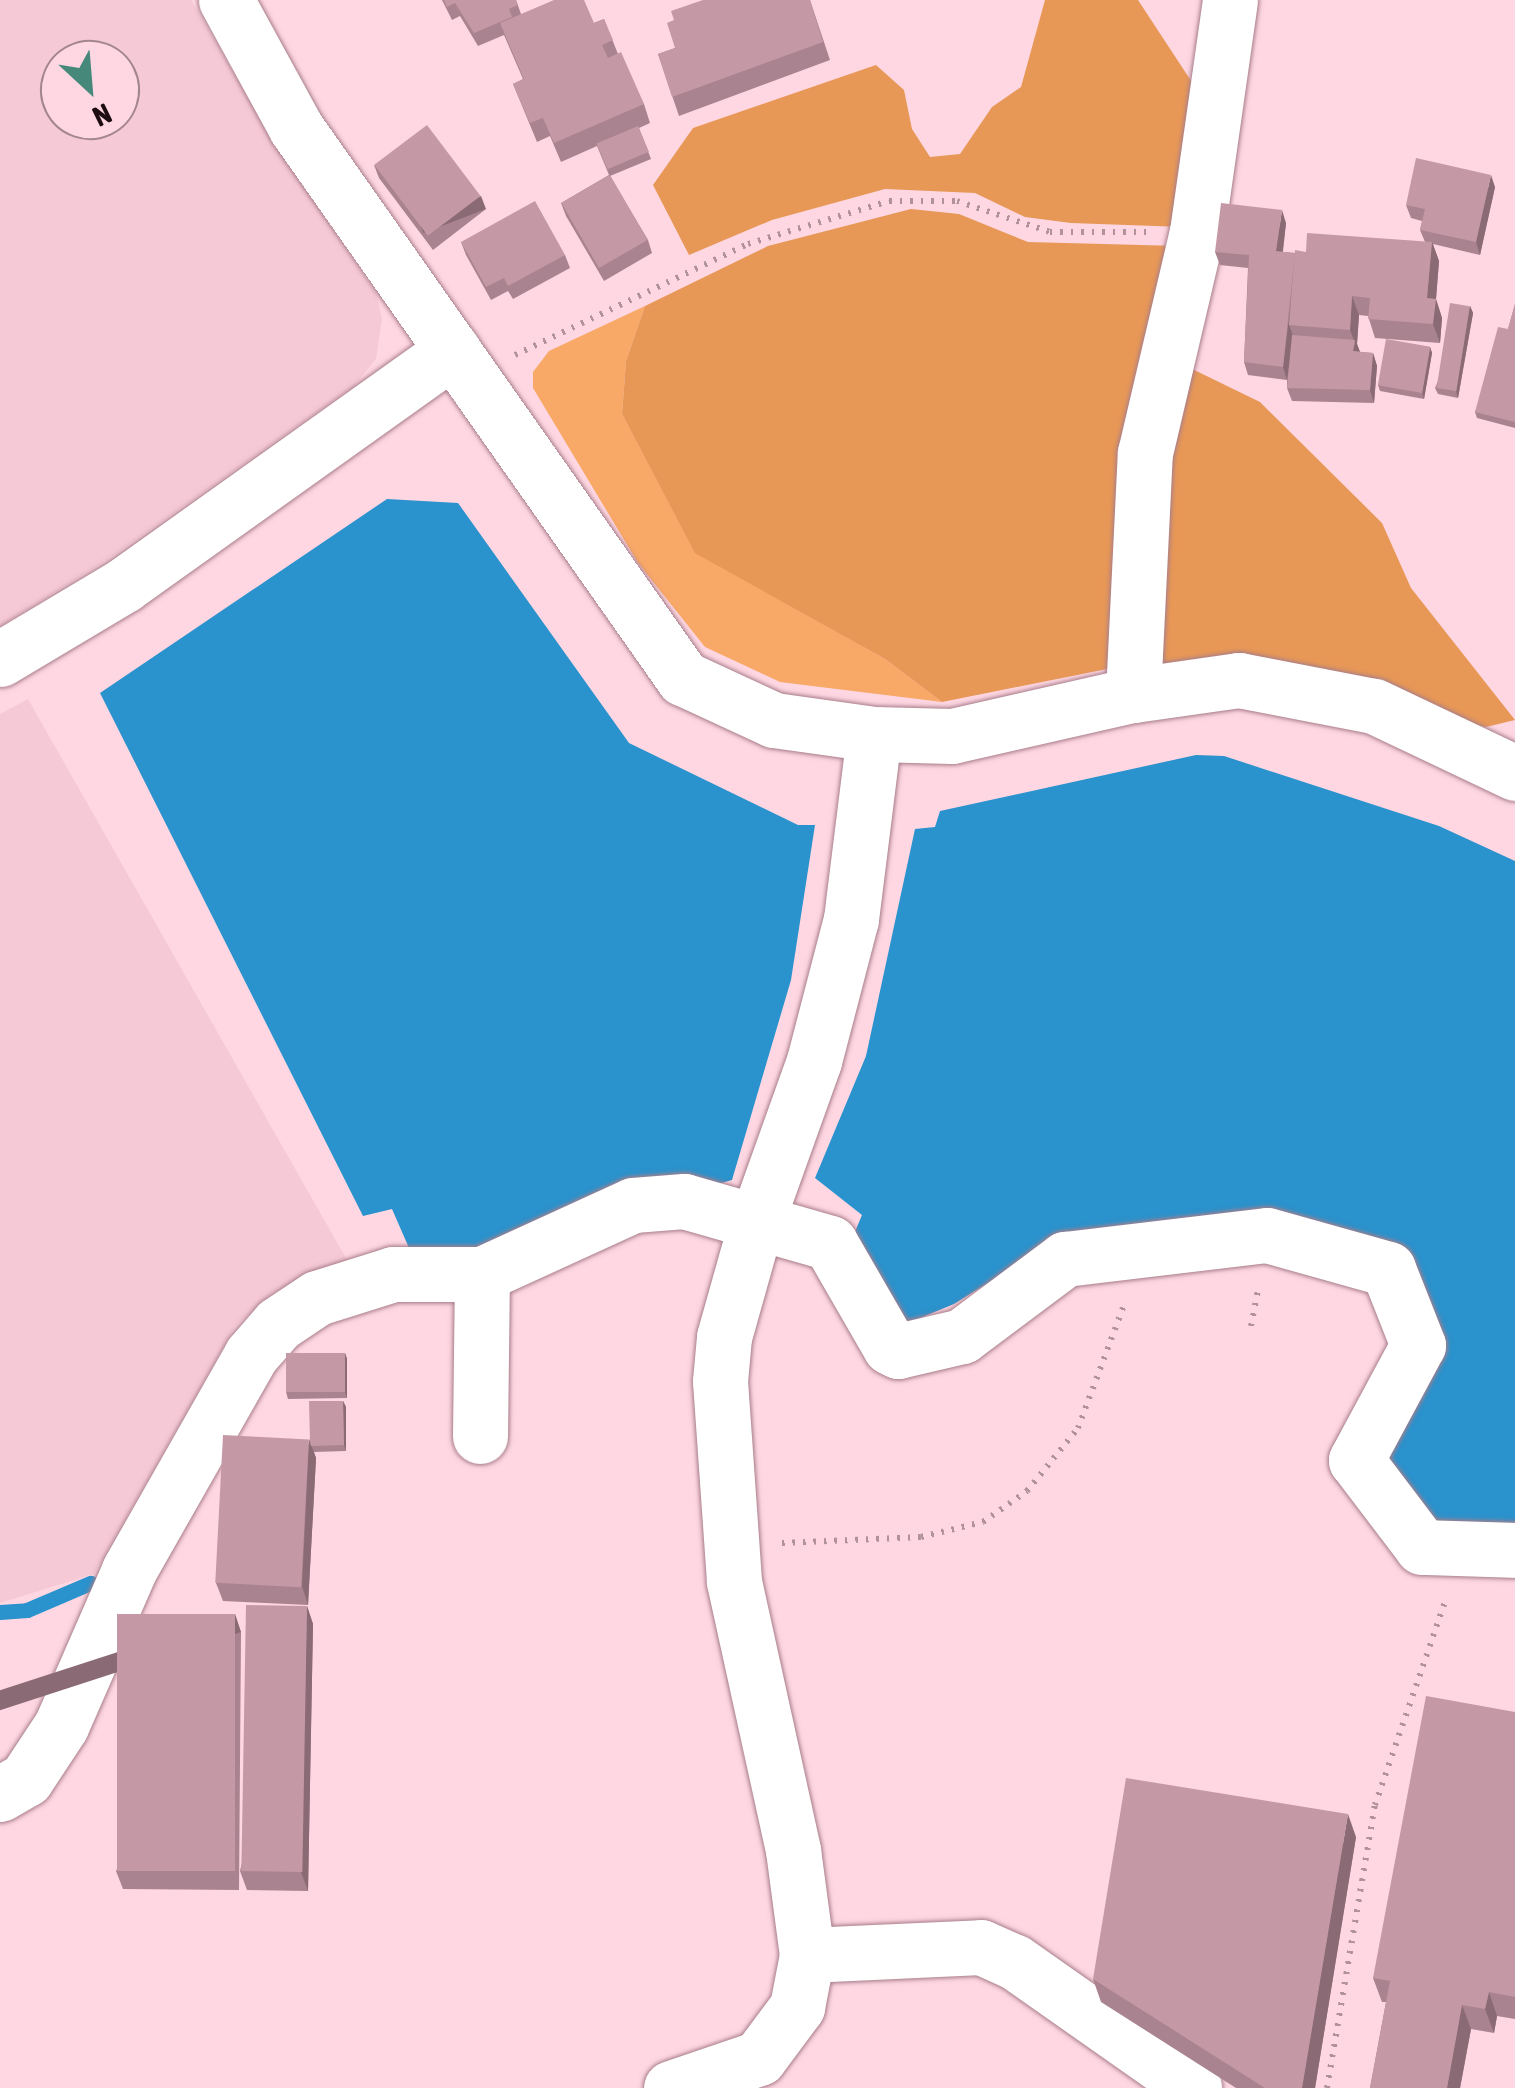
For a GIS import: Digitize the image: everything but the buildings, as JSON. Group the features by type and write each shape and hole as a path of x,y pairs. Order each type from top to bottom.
{"street":[{"path":"226,0 296,128 683,678 774,720 874,734 952,736 1132,695 1239,680 1374,706 1515,773"},
{"path":"1132,695 1145,454 1197,232 1230,0"},
{"path":"0,659 124,585 462,363"},
{"path":"670,2088 759,2058 796,2007 807,1954 793,1850 766,1746 730,1545 720,1382 724,1337 756,1223 814,1061 851,919 874,734"},
{"path":"0,1794 26,1779 61,1726 128,1570 251,1354 278,1324 317,1298 393,1274 482,1274 634,1205 684,1201 830,1243 890,1347 898,1351 962,1336 1066,1259 1267,1235 1388,1269 1418,1345 1356,1460 1422,1546 1515,1550"},
{"path":"480,1436 482,1274"},
{"path":"807,1954 980,1947 1015,1962 1194,2088"}],"path":[{"path":"462,363 748,244 889,201 957,201 1050,232 1197,232"},
{"path":"1251,1326 1262,1269"},
{"path":"730,1545 921,1538 983,1522 1027,1491 1078,1428 1130,1290"},
{"path":"1328,2088 1375,1804 1454,1583"}],"shaded area":[{"path":"0,0 191,0 275,145 376,293 382,318 376,359 354,386 108,559 0,626"},
{"path":"1045,0 1138,0 1201,96 1183,227 1071,223 1025,217 975,193 885,189 772,220 689,255 653,185 693,128 876,65 904,90 912,129 930,157 960,154 992,107 1021,87"},
{"path":"911,209 959,214 1028,242 1179,246 1112,668 942,702 885,659 695,553 622,414 626,361 645,306 768,246"},
{"path":"645,306 626,361 622,414 695,552 885,659 942,702 780,682 705,647 638,563 533,388 533,372 549,351"},
{"path":"1184,365 1260,402 1382,523 1411,588 1515,720 1486,727 1158,668 1157,472"},
{"path":"28,699 347,1260 272,1293 235,1326 94,1574 0,1603 0,714"}],"water":[{"path":"387,499 458,503 629,743 798,825 815,825 791,980 732,1180 479,1250 409,1248 392,1209 363,1216 100,693"},
{"path":"1196,755 1224,756 1439,826 1515,861 1515,1526 1433,1523 1378,1456 1402,1252 1063,1236 954,1304 908,1323 854,1234 862,1215 815,1178 866,1056 915,829 935,827 940,811"}],"waterway":[{"path":"0,1612 27,1610 90,1583"}]}
